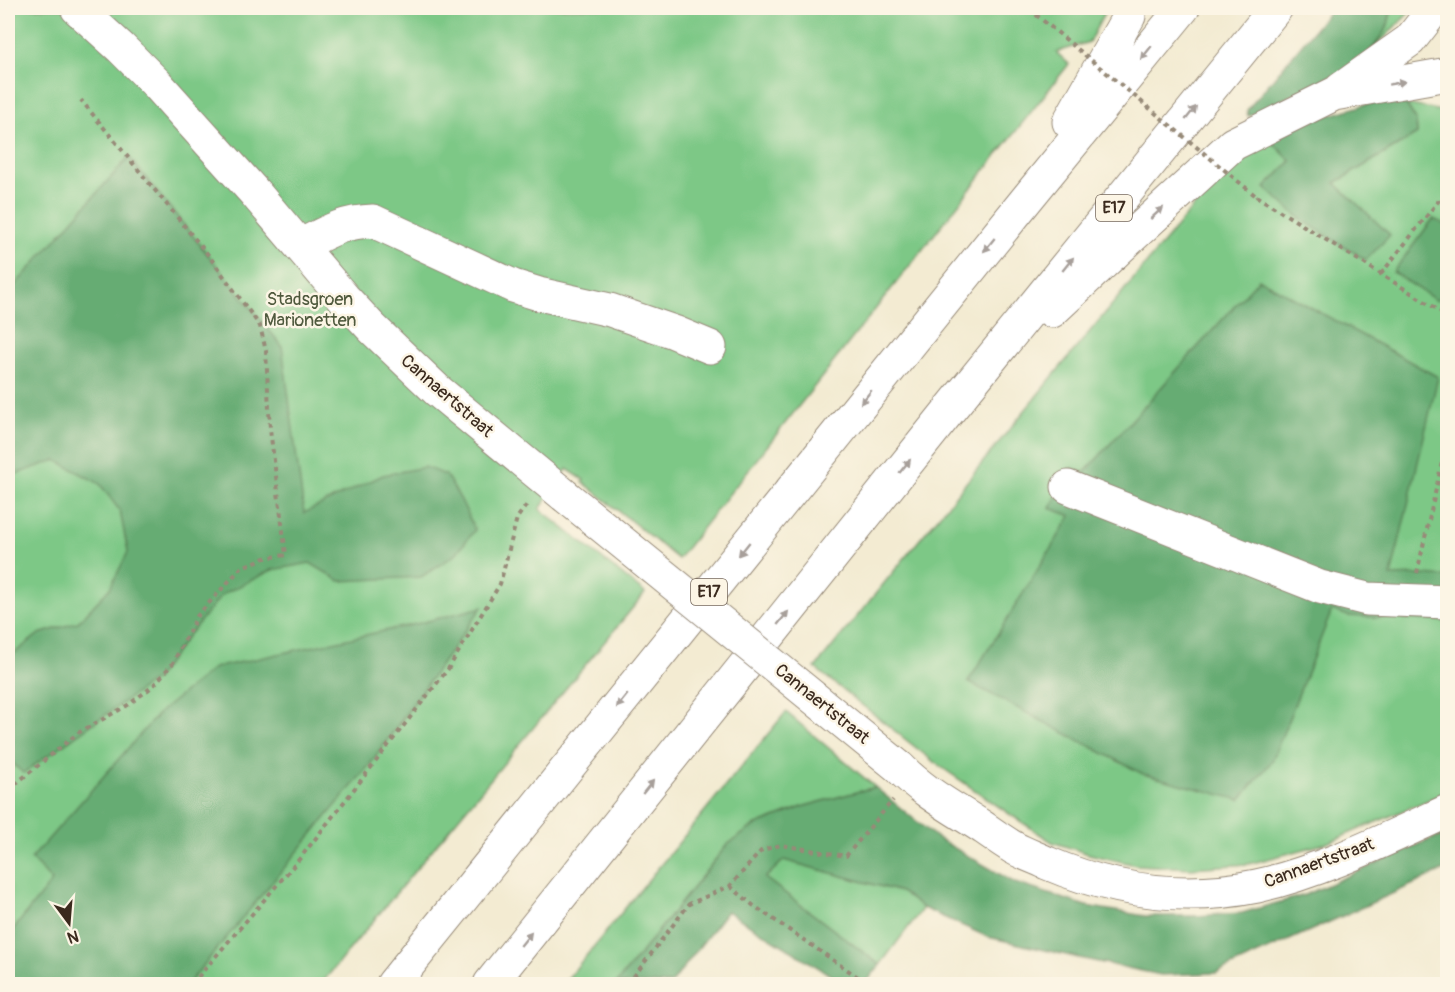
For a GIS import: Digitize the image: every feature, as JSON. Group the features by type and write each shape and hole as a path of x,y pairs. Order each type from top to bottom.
{"main road":[{"name":"Cannaertstraat","path":"77,8 157,84 365,321 548,496 899,767 910,778 1015,849 1075,875 1131,890 1192,894 1258,885 1320,867 1448,811"},
{"name":"E17","path":"393,984 1183,8"},
{"name":"E17","path":"489,984 951,408 1276,8"},
{"path":"951,408 1114,252 1233,144 1334,94 1410,40 1435,8"},
{"path":"1026,200 1132,10"},
{"path":"1334,94 1448,74"},
{"path":"300,246 338,226 358,221 373,221 513,286 610,310 710,346"},
{"path":"1068,487 1320,587 1367,599 1448,602"}],"path":[{"path":"1028,8 1257,196 1448,316"},
{"path":"8,790 78,733 128,705 153,686 173,663 196,616 242,567 265,558 286,555 270,429 266,351 260,326 209,256 81,100"},
{"path":"1381,274 1448,189"},
{"path":"1411,600 1448,436"},
{"path":"192,984 302,857 448,669 500,584 517,518 548,496"},
{"path":"628,984 689,904 730,886 762,850 781,845 846,856 889,806"},
{"path":"730,886 754,906 868,984"}],"green space":[{"name":"Stadsgroen Marionetten","path":"8,8 1106,8 1106,10 1089,42 1056,52 1069,64 678,559 583,482 584,480 567,469 540,509 645,593 321,984 8,984"},
{"path":"1332,8 1392,8 1387,28 1361,61 1248,116 1247,110"},
{"path":"1392,8 1412,8 1361,61 1387,28"},
{"path":"1371,103 1406,104 1416,120 1417,134 1335,183 1390,235 1366,260 1302,220 1265,188 1291,161 1270,140 1306,122"},
{"path":"1406,104 1447,112 1447,225 1433,219 1444,289 1447,290 1447,792 1327,843 1249,864 1191,868 1136,865 1089,854 1052,842 934,762 815,668 1217,178 1234,163 1270,140 1291,161 1266,187 1390,235 1335,183 1417,134 1416,120"},
{"path":"129,157 282,346 304,513 383,475 425,467 446,475 475,530 455,555 421,577 340,581 310,563 272,570 223,594 186,638 156,679 23,773 8,759 8,658 39,634 78,622 110,588 128,552 120,511 100,484 56,460 8,477 8,293"},
{"path":"1433,219 1448,225 1447,290 1444,289 1437,301 1393,272"},
{"path":"1259,279 1438,377 1391,576 1447,577 1447,621 1348,616 1332,610 1272,761 1240,800 1143,774 968,682 1071,516 1050,508 1072,468 1084,473"},
{"path":"482,607 371,763 188,984 8,984 8,936 52,881 31,859 159,713 214,668 416,624"},
{"path":"786,712 875,787 805,806 754,826 727,845 616,984 563,984"},
{"path":"875,787 937,838 1015,883 1086,906 1145,916 1242,913 1305,895 1447,832 1447,869 1216,973 1161,975 988,937 923,908 901,892 784,860 765,878 880,965 865,984 845,984 727,911 671,984 616,984 727,845 754,826 805,806"},
{"path":"784,860 901,892 923,908 880,965 765,878"}]}
